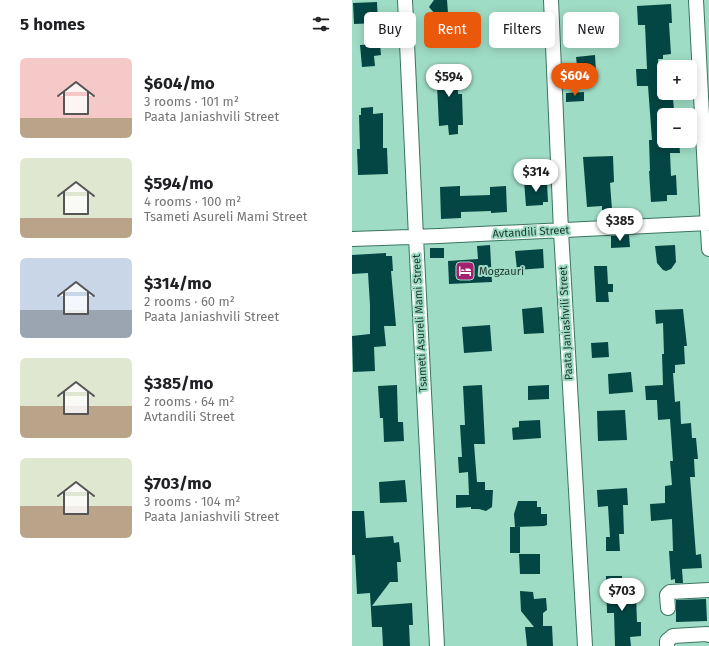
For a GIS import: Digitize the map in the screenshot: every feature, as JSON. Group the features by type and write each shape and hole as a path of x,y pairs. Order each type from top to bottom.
{"street":[{"name":"Tsameti Asureli Mami Street","path":"405,0 438,646"},
{"name":"Paata Janiashvili Street","path":"551,0 561,231 585,646"},
{"path":"696,0 709,249"},
{"name":"Avtandili Street","path":"352,239 416,238 708,223"},
{"path":"668,608 667,596 670,592 709,590"},
{"path":"667,646 667,641 673,636 706,634 709,636"}],"building":[{"path":"434,0 447,0 448,12 433,12 429,7"},
{"path":"377,2 377,12 364,12 364,24 354,24 353,3"},
{"path":"671,4 672,23 669,23 671,54 663,55 663,59 657,60 657,100 673,100 674,108 657,108 657,148 680,148 680,153 670,153 671,176 676,175 677,195 667,195 667,201 651,202 649,140 652,140 648,86 637,86 636,69 647,69 645,25 638,25 637,6"},
{"path":"360,45 364,45 364,48 380,48 381,55 374,56 375,66 362,67"},
{"path":"595,55 596,73 578,74 576,57"},
{"path":"457,64 458,94 462,94 463,125 458,125 458,134 449,135 448,125 439,126 436,65"},
{"path":"584,92 584,101 566,102 566,93"},
{"path":"373,107 373,114 383,113 383,148 387,148 388,174 358,175 357,149 360,149 359,115 361,115 361,108"},
{"path":"613,156 614,182 610,183 612,210 602,210 602,206 587,207 583,157"},
{"path":"542,180 542,184 547,183 548,202 543,202 543,205 526,206 524,181"},
{"path":"460,186 460,196 490,195 490,187 506,186 507,212 461,212 461,218 441,219 440,187"},
{"path":"629,235 630,247 611,248 611,236"},
{"path":"490,245 492,282 449,284 448,261 478,259 477,246"},
{"path":"675,245 676,262 671,269 666,271 663,270 657,263 655,246"},
{"path":"430,248 444,248 444,258 430,258"},
{"path":"543,249 544,268 517,270 515,251"},
{"path":"386,253 386,256 392,256 393,271 391,271 396,326 384,326 386,346 374,347 375,371 353,372 352,336 370,334 370,305 368,273 352,274 352,255"},
{"path":"594,266 607,266 608,284 613,284 613,292 608,292 609,302 596,302"},
{"path":"542,307 544,333 524,334 522,309"},
{"path":"683,309 687,346 684,346 685,364 675,365 675,373 673,373 675,402 680,401 681,424 691,423 692,438 696,438 698,459 694,459 695,477 690,477 696,555 701,554 702,568 682,569 683,583 675,583 675,579 671,580 669,551 673,551 672,519 651,521 650,504 665,503 665,486 672,485 670,461 673,461 670,419 658,420 657,400 646,400 645,386 663,385 663,323 656,324 655,310"},
{"path":"490,325 492,351 464,353 462,327"},
{"path":"608,342 609,357 592,358 591,343"},
{"path":"631,372 633,392 609,394 608,374"},
{"path":"397,385 398,422 403,422 404,441 384,442 383,418 380,418 378,386"},
{"path":"482,385 485,444 474,444 477,482 485,482 485,490 493,490 492,507 486,511 471,509 471,507 456,508 456,495 469,495 468,472 459,473 458,457 462,457 460,425 465,425 463,386"},
{"path":"549,385 549,399 528,400 528,386"},
{"path":"625,410 627,440 598,441 597,411"},
{"path":"540,420 541,438 513,440 512,428 519,427 519,421"},
{"path":"405,480 407,502 380,503 379,482"},
{"path":"627,488 628,505 623,505 624,534 619,534 620,551 606,551 606,537 610,537 608,506 598,507 597,490"},
{"path":"518,501 537,501 537,507 541,507 541,514 547,514 547,525 515,527 514,514"},
{"path":"352,511 364,511 366,538 393,536 394,543 399,542 401,562 397,562 398,582 390,582 372,606 412,603 413,625 409,625 410,646 383,646 382,627 372,627 370,593 357,594 355,555 352,555"},
{"path":"510,527 520,527 520,553 510,553"},
{"path":"519,554 540,554 540,574 520,574"},
{"path":"606,576 622,576 623,596 636,596 637,622 641,622 641,636 630,637 631,646 615,646 614,613 607,613"},
{"path":"520,591 533,592 534,599 546,598 547,610 543,613 543,626 552,626 553,646 527,646 525,627 534,627 521,611"},
{"path":"706,599 707,621 676,622 676,600"}],"place":[{"name":"Mogzauri","path":"465,271"}]}
